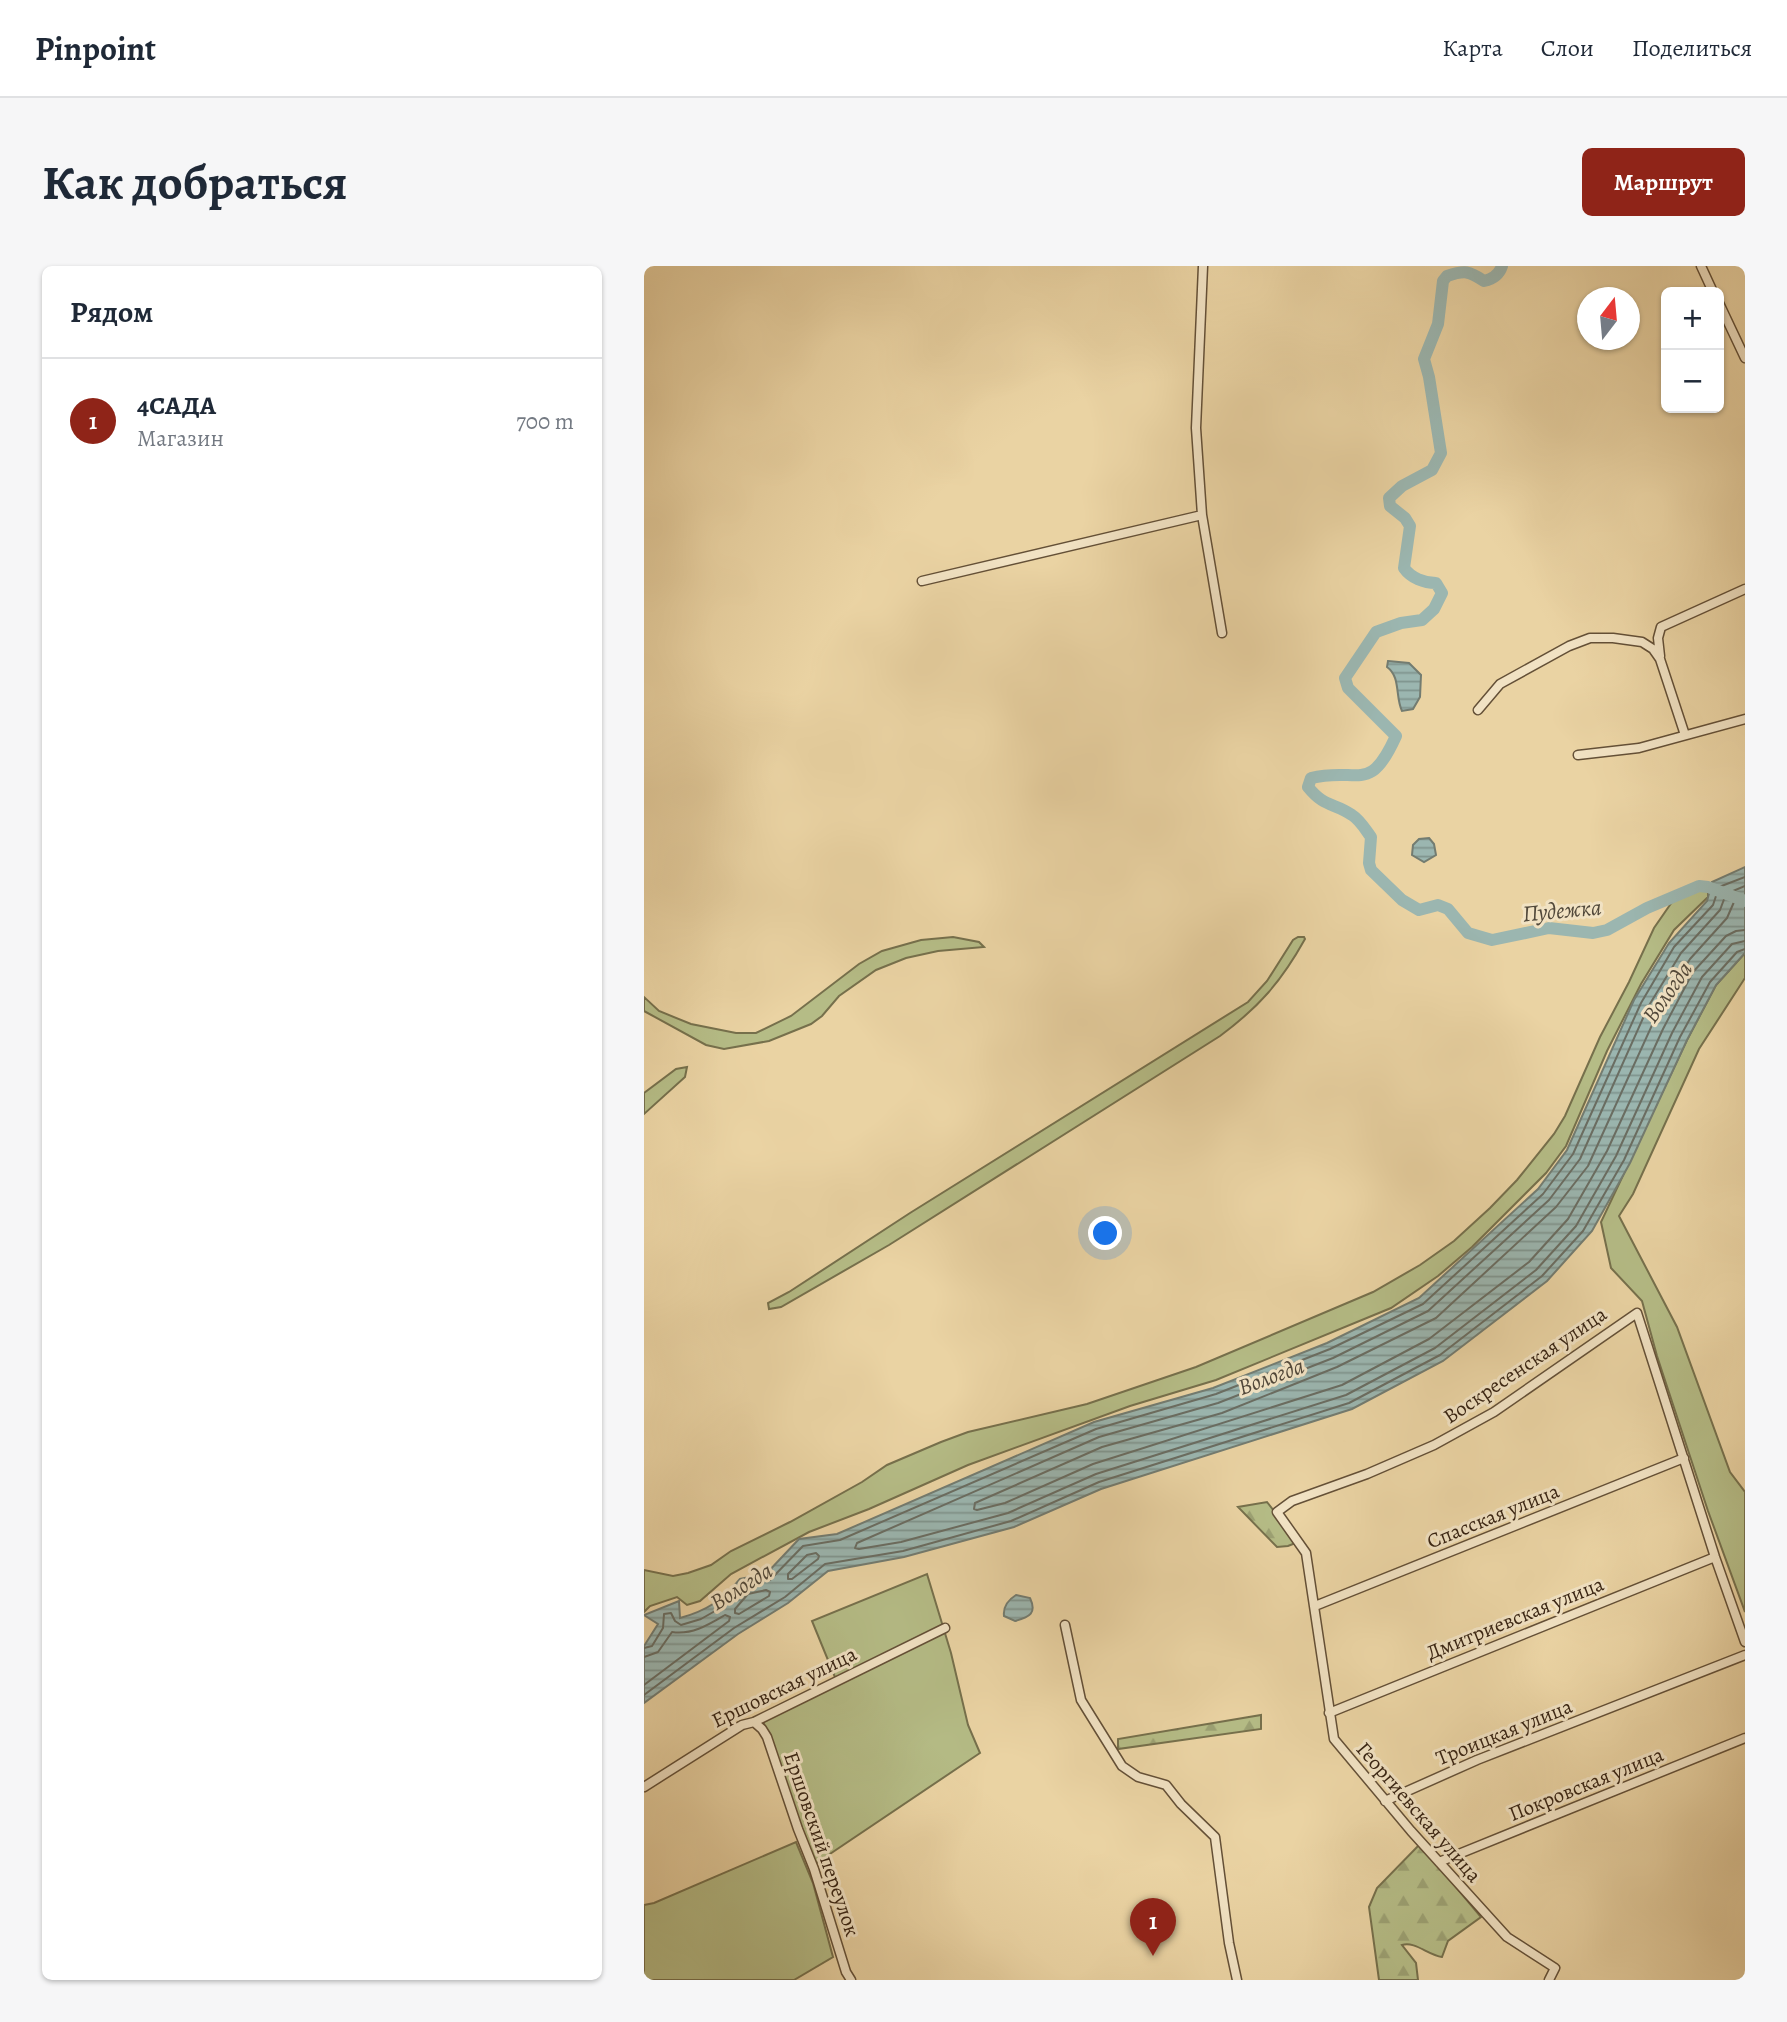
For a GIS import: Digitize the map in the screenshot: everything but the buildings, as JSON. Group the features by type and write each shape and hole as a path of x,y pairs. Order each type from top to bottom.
{"street":[{"path":"1203,266 1196,428 1202,515 1223,634"},
{"path":"1701,266 1711,287"},
{"path":"1724,314 1745,358"},
{"path":"922,582 1202,515"},
{"path":"1685,735 1660,659 1657,638 1661,627 1745,589"},
{"path":"1479,710 1500,684 1569,646 1590,638 1642,642 1653,649 1660,659"},
{"path":"1578,755 1639,748 1745,719"},
{"name":"Воскресенская улица","path":"1277,1512 1292,1501 1367,1474 1434,1445 1494,1412 1637,1313 1684,1458"},
{"path":"1684,1458 1745,1642"},
{"name":"Спасская улица","path":"1315,1606 1684,1458"},
{"name":"Георгиевская улица","path":"1277,1512 1306,1553 1329,1713 1334,1739 1339,1748 1507,1937 1555,1968 1549,1980"},
{"name":"Дмитриевская улица","path":"1329,1713 1715,1557"},
{"path":"1065,1625 1082,1700 1122,1766 1138,1777 1166,1785 1181,1804 1215,1837 1229,1943 1237,1980"},
{"name":"Ершовская улица","path":"644,1787 742,1725 754,1722 945,1628"},
{"name":"Троицкая улица","path":"1385,1801 1477,1760 1745,1655"},
{"name":"Ершовский переулок","path":"754,1722 767,1737 814,1868 850,1980"},
{"name":"Покровская улица","path":"1439,1862 1745,1738"}],"green space":[{"path":"1699,888 1708,891 1708,897 1674,930 1641,984 1607,1051 1566,1146 1546,1173 1472,1247 1438,1276 1391,1308 1216,1380 1130,1406 968,1465 869,1509 809,1532 731,1574 700,1601 687,1605 677,1597 650,1606 644,1612 644,1570 673,1576 711,1565 731,1551 862,1482 887,1465 941,1442 968,1432 1087,1404 1196,1367 1373,1292 1420,1265 1454,1241 1490,1208 1517,1180 1554,1134 1654,928 1672,902"},
{"path":"953,937 979,942 984,947 938,951 906,958 876,970 839,996 822,1016 811,1024 769,1041 724,1049 706,1045 644,1011 644,997 659,1011 691,1024 736,1033 756,1033 791,1016 859,964 882,951 921,940"},
{"path":"1298,937 1305,939 1278,981 1258,1004 1220,1036 889,1245 781,1307 769,1309 768,1303 1248,1002 1267,981 1293,940"},
{"path":"1745,953 1745,978 1699,1049 1633,1194 1619,1216 1677,1327 1730,1472 1745,1492 1745,1612 1708,1511 1657,1356 1642,1301 1611,1268 1601,1222 1716,985"},
{"path":"687,1067 685,1077 644,1114 644,1093 676,1069"},
{"path":"1267,1502 1298,1542 1277,1547 1238,1507"},
{"path":"927,1574 951,1653 968,1725 980,1753 815,1864 763,1721 837,1682 812,1621"},
{"path":"1261,1715 1261,1729 1118,1749 1118,1739"},
{"path":"796,1842 813,1883 833,1957 794,1980 644,1980 644,1905"},
{"path":"1420,1844 1481,1917 1448,1941 1442,1957 1412,1945 1402,1945 1416,1963 1418,1980 1379,1980 1369,1907 1377,1888"}],"water":[{"path":"1388,661 1409,663 1421,675 1420,697 1413,709 1402,711 1394,676 1387,667"},
{"path":"1429,838 1434,844 1436,855 1424,862 1412,855 1413,845 1419,839"},
{"name":"Вологда","path":"1745,867 1745,953 1716,985 1687,1040 1630,1163 1592,1231 1547,1281 1443,1361 1352,1409 1101,1489 1014,1527 904,1557 828,1571 788,1603 738,1634 644,1703 644,1646 658,1624 644,1615 679,1601 680,1618 698,1612 720,1599 740,1579 766,1574 799,1539 837,1534 1094,1422 1213,1388 1327,1343 1419,1298 1538,1189 1567,1150 1634,1000 1669,943 1707,901 1712,882"},
{"path":"1016,1595 1030,1598 1033,1607 1031,1614 1015,1621 1004,1616 1004,1613 1007,1604"}],"waterway":[{"name":"Пудежка","path":"1502,266 1495,276 1484,281 1463,272 1447,276 1443,281 1438,324 1424,359 1441,453 1432,470 1402,486 1389,498 1390,506 1405,518 1410,526 1404,568 1418,579 1436,583 1442,593 1434,609 1422,620 1401,623 1376,632 1345,678 1348,688 1396,736 1387,755 1370,772 1311,778 1308,787 1324,802 1345,811 1360,822 1371,837 1371,870 1402,900 1419,910 1438,905 1448,909 1468,933 1492,940 1549,928 1593,933 1607,930 1647,908 1699,886 1745,901"}],"place":[{"name":"4САДА","path":"1153,1956"}]}
